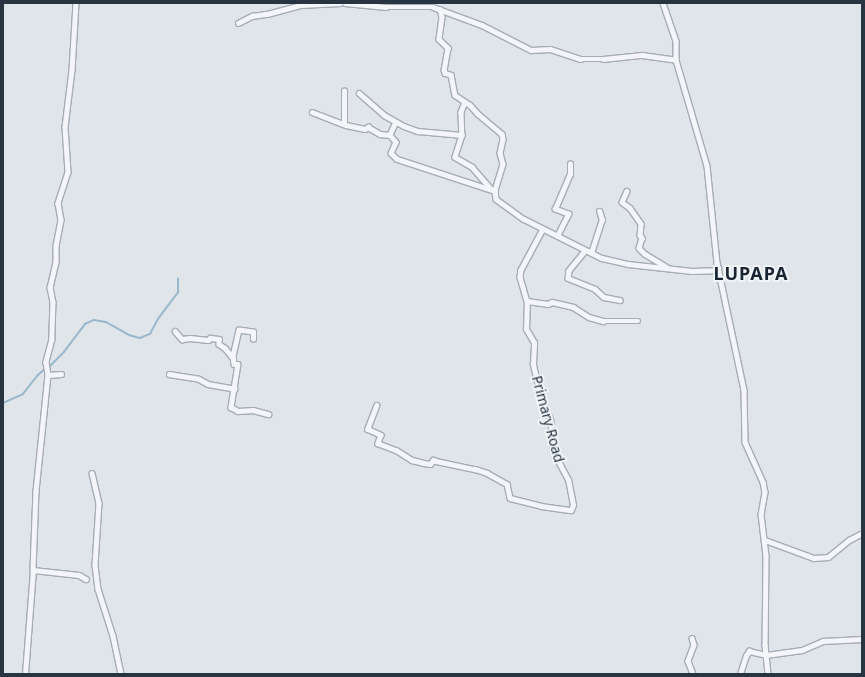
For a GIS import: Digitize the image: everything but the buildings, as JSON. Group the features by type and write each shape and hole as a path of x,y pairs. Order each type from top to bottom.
{"street":[{"path":"25,674 33,570 36,491 48,376 46,362 52,339 51,321 53,302 50,287 56,262 56,245 61,220 58,203 68,172 65,127 72,70 76,3"},
{"path":"238,23 252,16 267,14 301,5 340,3"},
{"path":"345,3 386,6 419,6 440,9 482,25 531,50 550,49 580,59 603,59 642,55 676,60"},
{"path":"663,3 676,41 676,60 707,166 718,268 744,390 745,442 754,460 765,492 761,514 765,540 766,655 768,674"},
{"path":"440,9 442,17 439,39 448,48 445,73 450,75 455,95 470,105 478,114 502,134 503,139 500,153 503,164 493,190"},
{"path":"344,91 344,123"},
{"path":"359,94 380,112 396,122 418,131 462,135"},
{"path":"465,102 462,112 462,135 455,156 472,167 493,190 496,200 524,219 590,254 602,258 628,264 692,271 716,270 718,268"},
{"path":"312,112 365,129 368,128 380,134 390,135 396,142 391,152 397,160 493,190"},
{"path":"390,135 396,122"},
{"path":"558,236 568,214 555,209 570,174 570,164"},
{"path":"627,191 622,202 630,208 641,224 640,236 642,238 639,248 645,254 670,268"},
{"path":"590,254 602,220 599,210"},
{"path":"543,229 521,270 520,277 527,301 548,304 552,302 573,307 589,317 603,321 638,320"},
{"path":"585,251 569,271 568,278 595,289 604,297 620,300"},
{"name":"Primary Road","path":"377,405 368,429 381,435 378,443 396,450 412,460 430,464 433,460 487,473 507,484 510,498 541,506 571,510 572,500 568,480 554,452 550,420 540,395 533,364 534,343 526,329 527,301"},
{"path":"253,339 253,332 239,330 233,358 234,364 238,364 231,407 238,411 253,410 268,414"},
{"path":"175,331 182,339 219,339 220,344 233,358"},
{"path":"48,376 61,374"},
{"path":"169,374 199,379 208,384 235,389"},
{"path":"92,473 99,503 95,565 98,589 113,636 121,674"},
{"path":"765,540 814,558 828,557 850,540 861,534"},
{"path":"33,570 79,575 86,580"},
{"path":"692,638 694,645 688,661 693,674"},
{"path":"740,674 749,651 766,655 802,650 823,640 862,639"}],"waterway":[{"path":"49,367 64,352 85,324 94,320 106,322 129,335 140,338 150,334 158,319 178,292 178,279"},
{"path":"3,403 23,394 38,375 45,369"}],"district":[{"name":"LUPAPA","path":"751,273"}]}
